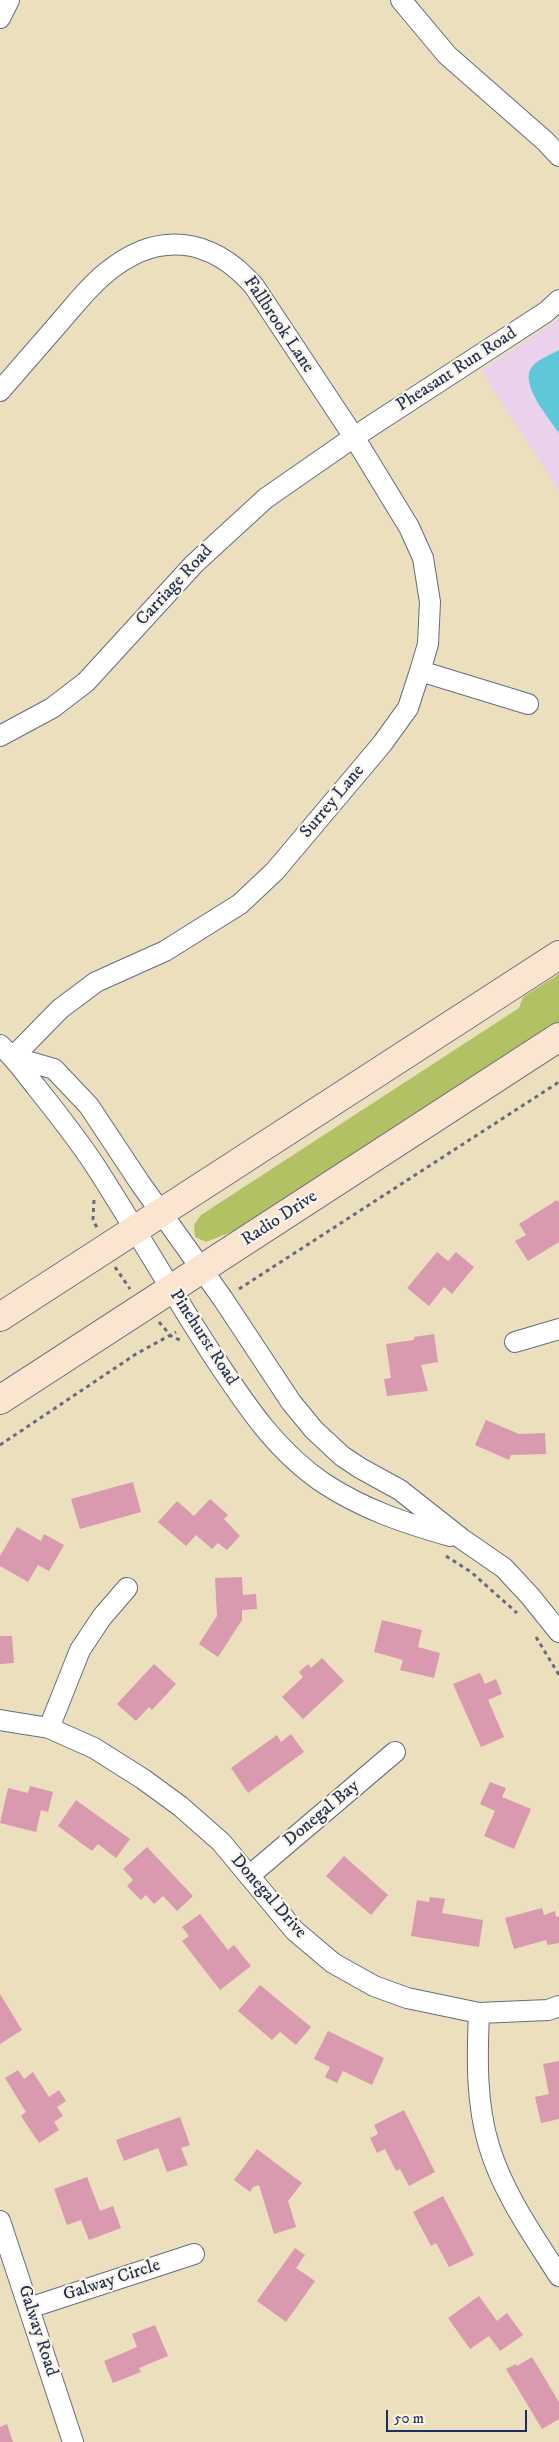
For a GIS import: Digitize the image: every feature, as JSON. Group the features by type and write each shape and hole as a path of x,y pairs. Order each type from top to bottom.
{"main road":[{"path":"0,1317 559,955"},
{"name":"Radio Drive","path":"0,1400 559,1037"}],"street":[{"path":"0,18 9,0"},
{"path":"401,0 447,55 545,141 559,156"},
{"name":"Fallbrook Lane","path":"0,391 107,272 149,247 171,243 195,246 220,255 241,270 254,286 354,437"},
{"name":"Pheasant Run Road","path":"354,437 546,312 559,300"},
{"name":"Surrey Lane","path":"7,1051 96,982 165,951 206,928 247,898 275,871 382,744 408,708 428,644 430,602 423,558 409,527 354,437"},
{"name":"Carriage Road","path":"0,736 52,708 86,682 194,564 231,528 266,498 354,437"},
{"path":"420,671 528,704"},
{"name":"Pinehurst Road","path":"7,1051 54,1069 68,1082 95,1114 291,1402 314,1430 342,1456 400,1490 462,1540 504,1568 559,1632"},
{"name":"Pinehurst Road","path":"7,1051 68,1126 244,1402 272,1437 297,1462 341,1494 390,1518 462,1540"},
{"path":"514,1342 559,1329"},
{"path":"49,1728 80,1650 102,1616 127,1588"},
{"name":"Donegal Drive","path":"0,1720 49,1728 94,1748 143,1779 180,1806 220,1842 295,1931 333,1963 374,1986 407,1998 479,2014 548,2010 559,2006"},
{"name":"Donegal Bay","path":"250,1876 395,1752"},
{"path":"479,2014 477,2061 479,2098 489,2146 514,2206 559,2276"},
{"name":"Galway Road","path":"0,2221 73,2442"},
{"name":"Galway Circle","path":"29,2308 194,2254"}],"path":[{"path":"244,1286 559,1082"},
{"path":"0,1444 136,1354 171,1336 118,1274 93,1219 94,1214"}],"shaded area":[{"path":"559,319 559,491 481,371"}],"green space":[{"path":"559,974 559,1022 239,1229 206,1242 195,1237 194,1225 201,1215 519,1008 523,997"}],"water":[{"path":"559,350 559,433 533,394 529,377 530,370 535,363"}],"building":[{"path":"557,1200 559,1203 559,1242 528,1261 515,1241 526,1235 519,1224"},
{"path":"437,1252 448,1261 456,1252 474,1267 452,1294 444,1287 429,1306 407,1288"},
{"path":"434,1334 438,1362 421,1365 428,1391 387,1396 384,1379 391,1378 386,1344 414,1340 414,1337"},
{"path":"486,1420 519,1434 545,1433 546,1454 511,1455 509,1460 475,1445"},
{"path":"133,1482 141,1512 80,1529 71,1499"},
{"path":"210,1499 228,1515 224,1519 240,1536 227,1550 218,1543 212,1549 196,1535 186,1546 158,1522 177,1501 194,1516"},
{"path":"17,1527 41,1541 44,1534 64,1545 49,1571 38,1565 28,1582 0,1566 0,1556"},
{"path":"242,1577 243,1595 256,1594 257,1609 242,1610 242,1620 218,1657 199,1644 217,1616 215,1578"},
{"path":"382,1620 422,1630 418,1647 440,1653 434,1678 400,1670 403,1660 374,1652"},
{"path":"0,1636 12,1636 14,1663 0,1664"},
{"path":"322,1658 344,1681 303,1719 282,1697 303,1677 299,1672 308,1664 311,1668"},
{"path":"154,1664 176,1684 152,1710 149,1707 136,1721 117,1704"},
{"path":"480,1673 485,1684 496,1679 502,1694 488,1700 504,1737 481,1747 453,1684"},
{"path":"291,1734 304,1752 248,1793 231,1768 277,1735 281,1742"},
{"path":"490,1782 506,1788 502,1797 531,1809 514,1849 484,1836 495,1811 480,1804"},
{"path":"30,1786 53,1792 48,1812 41,1810 36,1832 0,1823 8,1788 28,1793"},
{"path":"76,1800 130,1839 116,1858 98,1844 92,1851 58,1826"},
{"path":"147,1847 193,1896 177,1911 163,1896 154,1904 146,1895 141,1900 127,1886 133,1880 123,1869"},
{"path":"344,1856 388,1895 371,1915 326,1876"},
{"path":"430,1897 445,1899 442,1913 483,1920 479,1947 411,1936 417,1900 429,1902"},
{"path":"542,1908 544,1915 555,1911 556,1917 559,1916 559,1943 548,1945 546,1940 514,1949 505,1918"},
{"path":"200,1914 228,1950 234,1945 251,1966 220,1990 182,1941 189,1936 182,1927"},
{"path":"260,1985 311,2027 296,2045 280,2032 272,2040 238,2011"},
{"path":"0,1994 22,2030 0,2044"},
{"path":"328,2031 384,2058 372,2085 343,2071 337,2083 325,2077 330,2067 314,2059"},
{"path":"559,2061 559,2119 541,2123 535,2097 549,2094 543,2064"},
{"path":"18,2070 24,2079 33,2072 49,2097 59,2090 66,2101 57,2107 63,2116 54,2122 59,2130 39,2143 21,2116 26,2112 5,2078"},
{"path":"404,2110 435,2172 409,2186 400,2169 396,2171 385,2149 377,2153 370,2138 378,2134 374,2125"},
{"path":"180,2117 190,2145 181,2148 188,2165 167,2172 158,2148 124,2161 116,2140"},
{"path":"257,2149 302,2183 288,2201 296,2227 274,2234 259,2185 253,2187 250,2192 234,2180"},
{"path":"87,2177 100,2211 113,2206 121,2228 89,2240 81,2220 67,2225 54,2189"},
{"path":"443,2196 474,2255 449,2267 436,2243 431,2246 413,2212"},
{"path":"295,2248 305,2255 296,2268 315,2281 286,2322 257,2301"},
{"path":"479,2296 497,2321 507,2313 523,2335 500,2351 489,2336 470,2349 448,2318"},
{"path":"155,2325 168,2356 139,2368 141,2372 113,2383 104,2361 137,2347 132,2334"},
{"path":"532,2357 559,2402 559,2419 542,2429 506,2369 516,2364 517,2366"},
{"path":"7,2424 13,2442 0,2442 0,2427"}]}
